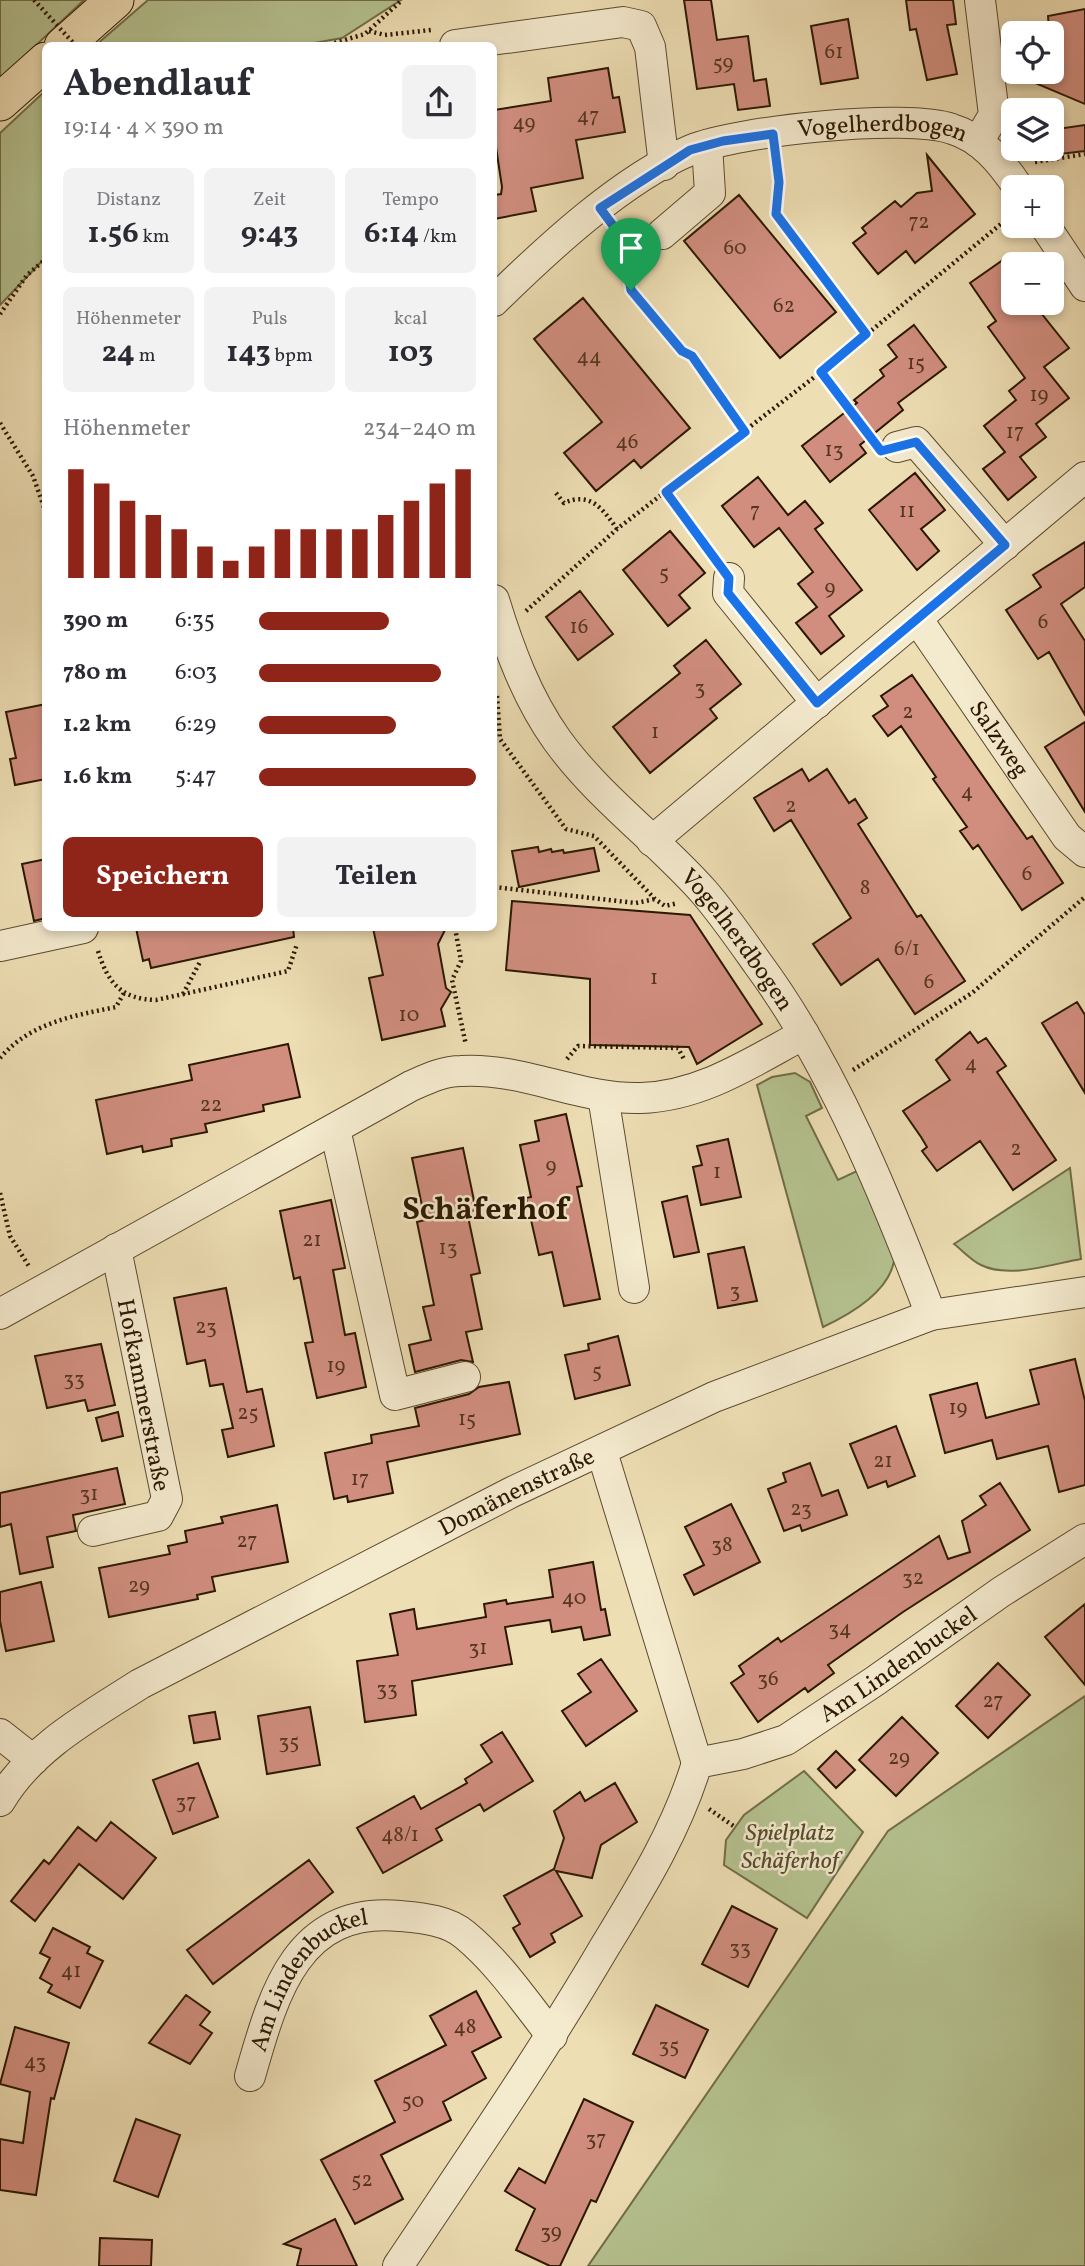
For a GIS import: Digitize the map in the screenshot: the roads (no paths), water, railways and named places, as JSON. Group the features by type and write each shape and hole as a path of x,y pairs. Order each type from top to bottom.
{"main road":[{"path":"68,42 115,0"},
{"path":"0,102 42,65"}],"street":[{"name":"Vogelherdbogen","path":"978,142 994,116 980,0"},
{"path":"483,42 623,22 641,26 650,47 664,165"},
{"name":"Vogelherdbogen","path":"497,298 545,252 600,208 664,165 690,150 706,145 773,134 882,122 924,122 954,129 978,142 993,154 1009,175"},
{"path":"662,234 710,192 706,145"},
{"path":"1054,238 1082,274"},
{"path":"897,447 916,442 1005,545"},
{"path":"652,841 1085,477"},
{"path":"729,578 728,593 817,703"},
{"name":"Vogelherdbogen","path":"497,610 504,634 531,697 556,739 587,778 704,892 760,967 804,1034 906,1250 931,1315"},
{"name":"Salzweg","path":"918,620 1067,837 1085,852"},
{"path":"2,938 89,933"},
{"path":"0,1314 411,1086 443,1073 463,1070 545,1083 603,1096 642,1098 699,1087 719,1080 804,1034"},
{"path":"603,1096 634,1288"},
{"path":"334,1129 395,1395 465,1377"},
{"name":"Hofkammerstraße","path":"93,1531 158,1516 167,1499 116,1249"},
{"name":"Domänenstraße","path":"0,1801 33,1760 93,1714 186,1659 512,1492 602,1452 714,1397 931,1315 1085,1292"},
{"path":"398,2266 552,2036 655,1863 687,1796 697,1763 602,1452"},
{"name":"Am Lindenbuckel","path":"697,1763 743,1754 786,1740 876,1681 1001,1592 1085,1539"},
{"path":"0,1734 33,1760"},
{"name":"Am Lindenbuckel","path":"250,2076 271,2004 289,1966 323,1934 356,1918 388,1914 419,1917 443,1923 464,1934 499,1970 552,2036"}],"district":[{"name":"Schäferhof","path":"485,1208"}],"park label":[{"name":"Spielplatz Schäferhof","path":"790,1846"}]}
